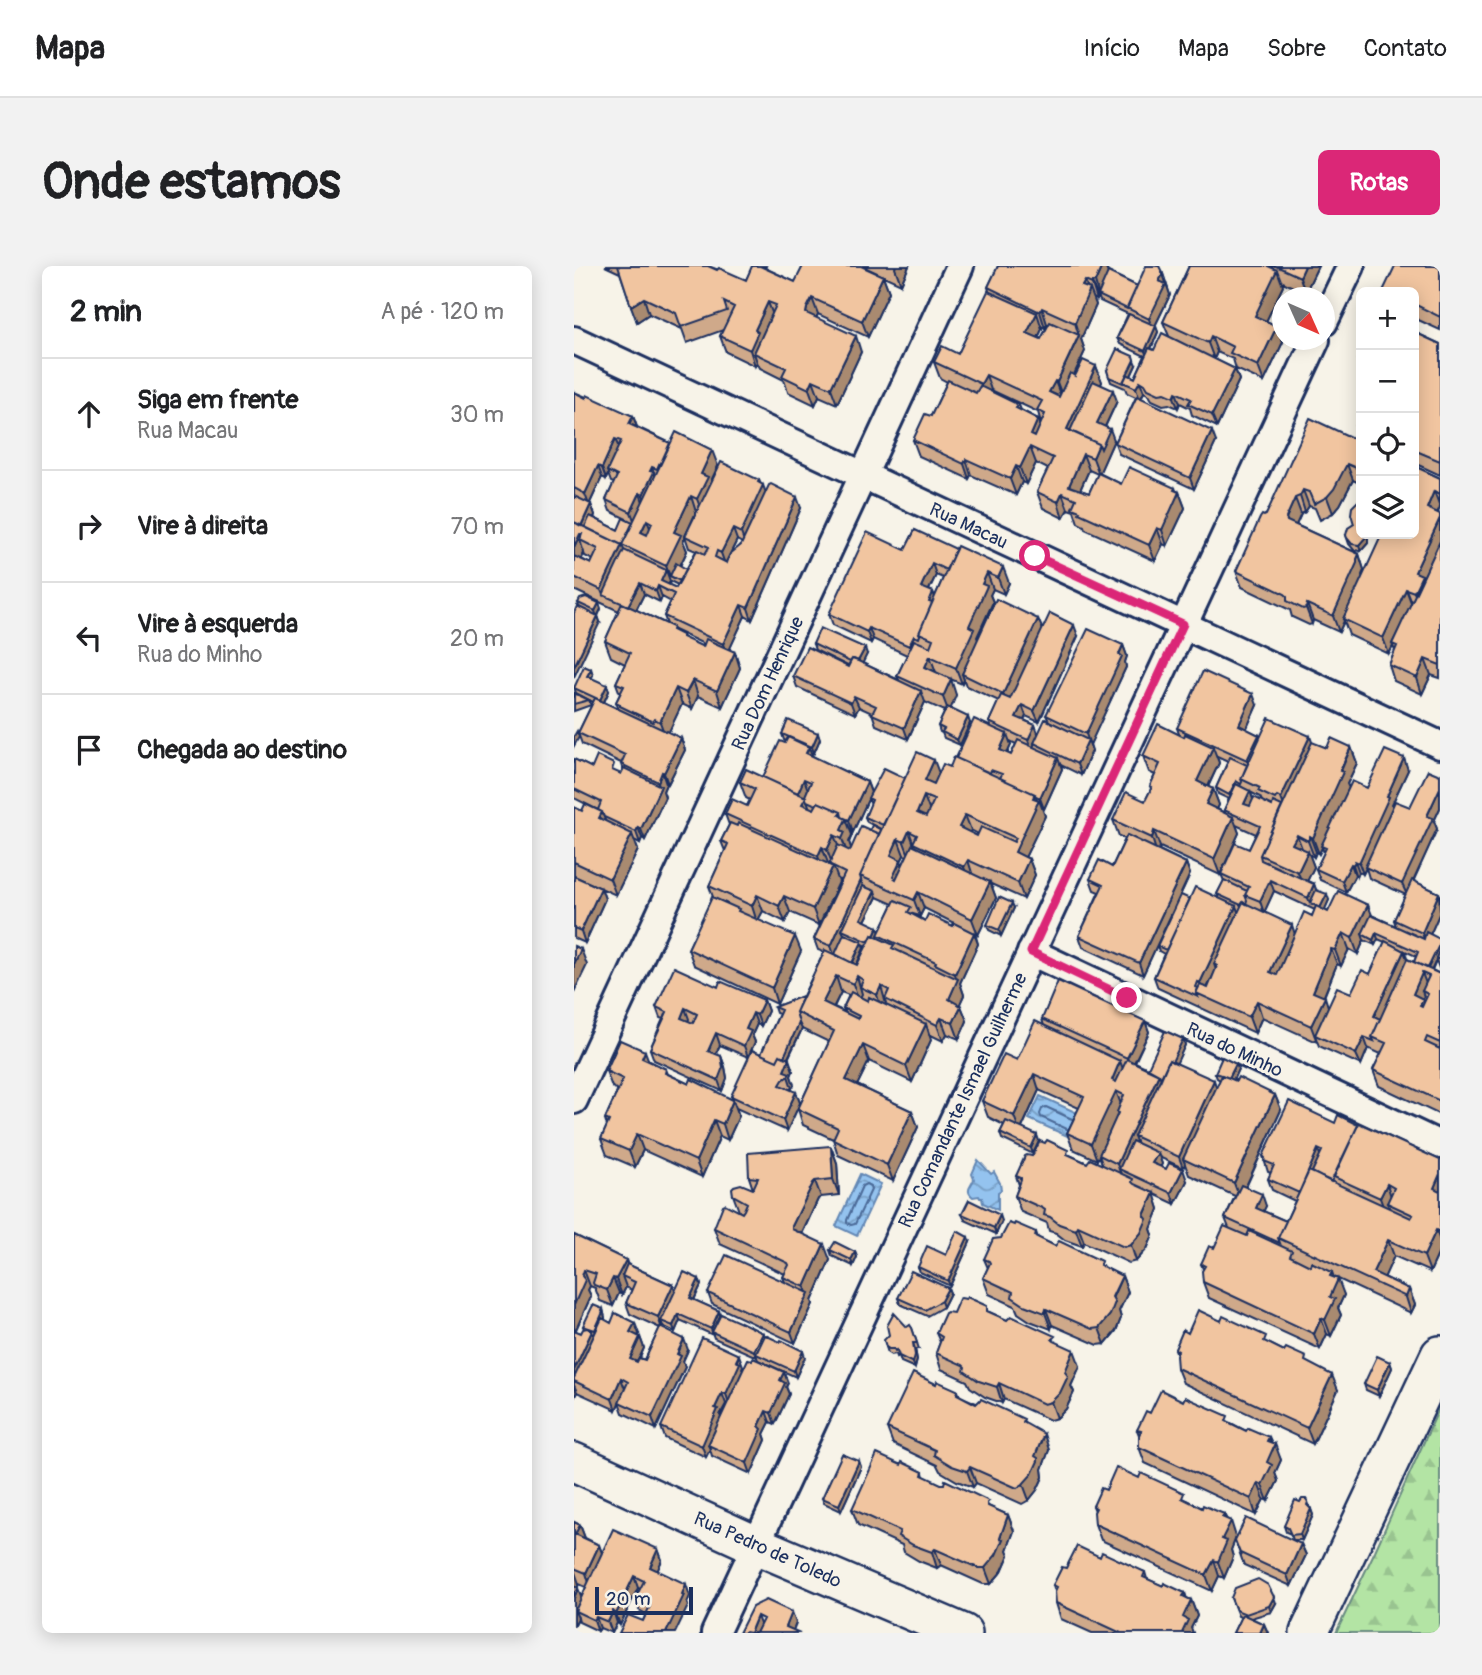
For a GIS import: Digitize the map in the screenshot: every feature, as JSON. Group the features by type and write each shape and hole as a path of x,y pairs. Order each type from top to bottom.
{"street":[{"name":"Rua Dom Henrique","path":"574,1100 960,266"},
{"path":"1335,300 1350,266"},
{"name":"Rua Macau","path":"574,340 1440,745"},
{"name":"Rua Comandante Ismael Guilherme","path":"715,1633 1311,350"},
{"name":"Rua do Minho","path":"1031,952 1440,1145"},
{"path":"1309,1633 1440,1354"},
{"name":"Rua Pedro de Toledo","path":"574,1462 756,1545 962,1633"}],"green space":[{"path":"1440,1406 1440,1633 1336,1633 1375,1551"}],"water":[{"path":"1040,1096 1084,1116 1074,1139 1029,1119"},
{"path":"978,1160 991,1174 994,1172 1000,1183 998,1210 983,1203 979,1196 973,1197 969,1192"},
{"path":"860,1174 881,1184 857,1236 836,1226"}],"building":[{"path":"618,266 708,266 746,280 752,266 760,266 795,282 803,266 861,266 883,276 862,321 812,298 806,313 856,336 831,388 813,380 809,389 782,376 786,368 754,353 776,305 768,302 755,330 758,332 750,350 720,336 734,307 724,302 727,311 681,327 676,313 644,298 631,306"},
{"path":"998,266 1102,266 1095,282 1092,284 1085,281 1082,286 1090,289 1075,323 1042,308 1040,312 988,287"},
{"path":"1146,266 1159,266 1163,274 1159,281 1166,284 1149,319 1127,308"},
{"path":"1189,266 1268,266 1277,270 1255,316 1272,324 1272,337 1258,366 1230,353 1233,347 1211,336 1208,343 1163,322"},
{"path":"1276,266 1305,266 1300,277"},
{"path":"1395,266 1440,268 1440,317 1419,306 1419,287 1385,287"},
{"path":"1108,272 1137,286 1127,309 1098,295"},
{"path":"988,291 1037,313 1027,333 1041,339 1050,322 1079,335 1057,382 1055,381 1049,392 1059,397 1070,373 1075,376 1083,360 1096,366 1067,429 1099,444 1093,458 1083,454 1069,486 1089,493 1098,473 1121,484 1129,467 1179,492 1162,530 1157,528 1149,545 1079,513 1080,511 1072,508 1076,499 1062,493 1058,502 1037,492 1053,458 1030,447 1020,468 1016,466 1010,479 966,459 964,464 913,440 925,414 931,416 948,380 976,393 980,386 1019,405 1016,408 1038,419 1031,435 1035,437 1045,414 1037,410 1042,401 986,375 981,384 934,362 942,346 958,354"},
{"path":"1129,314 1156,326 1145,351 1117,338"},
{"path":"1162,333 1235,369 1212,415 1188,404 1191,399 1176,392 1174,397 1148,389 1140,381 1136,388 1123,382 1127,374 1135,378 1149,348 1154,350"},
{"path":"1419,334 1440,344 1440,461 1419,452"},
{"path":"1117,349 1133,356 1134,360 1123,383 1109,377 1107,370"},
{"path":"1093,381 1113,390 1097,423 1110,429 1101,449 1099,444 1070,431"},
{"path":"574,392 586,398 587,395 633,416 629,424 670,443 657,469 652,467 650,471 654,472 631,512 606,500 617,476 607,471 621,441 615,439 602,468 598,466 585,494 574,488"},
{"path":"1137,396 1212,431 1190,478 1115,443"},
{"path":"1310,418 1356,440 1356,468 1347,464 1334,489 1327,497 1314,504 1309,492 1303,490 1300,496 1295,498 1286,518 1287,521 1359,554 1333,616 1307,604 1303,609 1287,601 1285,594 1236,571 1260,518 1266,515"},
{"path":"676,432 712,450 701,474 708,477 697,499 691,496 674,532 681,535 666,566 622,545","holes":["647,520 652,523 647,535 641,532"]},
{"path":"721,462 759,480 763,485 741,533 733,529 721,553 717,551 715,557 727,563 730,554 741,545 769,485 797,497 748,608 741,605 723,644 664,616 674,594 658,586 656,591 640,583 628,606 603,595 624,550 666,570 661,581 676,588 697,550 705,554 709,547 685,536"},
{"path":"1419,468 1440,478 1440,494 1434,491 1427,508 1440,514 1440,518 1415,572 1422,575 1414,592 1406,589 1383,638 1343,619 1380,539 1419,539"},
{"path":"574,496 591,504 581,526 574,522"},
{"path":"1356,503 1356,539 1364,539 1359,545 1352,544 1346,535 1348,528 1354,524 1352,507"},
{"path":"590,516 618,530 623,518 633,523 622,545 585,527"},
{"path":"574,522 622,545 601,590 574,577 574,556 591,564 598,549 580,540 582,534 574,547"},
{"path":"915,530 956,549 946,570 932,563 921,587 933,592 929,602 932,603 919,638 914,636 909,646 869,628 867,632 829,614 867,532 905,550"},
{"path":"1440,541 1440,665 1425,659 1417,678 1389,665 1397,646 1392,644"},
{"path":"957,546 1003,567 998,578 987,573 982,584 987,586 969,626 974,629 956,668 930,656 925,667 951,679 943,697 897,676 914,640 930,647 933,639 919,633"},
{"path":"676,563 686,569 680,581 670,576"},
{"path":"586,597 599,603 595,611 578,603"},
{"path":"996,599 1038,619 1003,694 962,674"},
{"path":"622,603 673,627 672,630 682,637 703,647 706,639 735,652 717,691 693,680 686,693 676,688 660,722 655,719 653,722 620,706 616,702 624,686 616,683 630,653 605,641"},
{"path":"577,606 598,616 574,667 574,613"},
{"path":"1050,613 1074,625 1034,711 1022,705 1016,717 1035,725 1028,740 989,722 1001,695 1010,699"},
{"path":"820,628 865,648 858,661 852,659 850,662 813,644"},
{"path":"1088,629 1123,645 1119,654 1122,656 1086,734 1046,715"},
{"path":"807,647 848,667 854,659 921,691 904,728 872,714 876,706 854,696 851,703 793,676"},
{"path":"584,666 591,669 587,676 607,685 600,700 574,688"},
{"path":"1203,671 1253,694 1239,725 1259,735 1247,760 1177,728"},
{"path":"574,693 589,700 574,704"},
{"path":"595,698 681,738 658,782 621,764 625,755 578,733"},
{"path":"947,707 968,717 957,740 942,732 944,729 938,726"},
{"path":"1269,718 1310,736 1281,798 1277,796 1275,799 1241,779"},
{"path":"974,719 1007,734 1000,750 1011,755 1018,740 1058,758 1040,798 1000,778 1002,774 991,770 990,773 956,758"},
{"path":"1045,719 1088,740 1077,764 1034,743"},
{"path":"788,720 818,733 812,747 782,734"},
{"path":"1158,724 1213,747 1197,781 1213,789 1206,804 1233,817 1214,859 1154,831 1152,838 1113,820 1126,792 1145,801 1152,787 1150,786 1160,764 1143,756"},
{"path":"788,737 809,747 806,753 867,782 849,820 842,817 841,812 818,802 816,805 807,801 805,796 811,782 804,779 798,793 763,777 780,741 785,743"},
{"path":"1331,738 1351,747 1340,771 1343,772 1313,838 1310,836 1308,841 1297,835 1292,844 1308,851 1298,872 1260,855 1312,742 1327,748"},
{"path":"1385,750 1404,758 1359,863 1355,861 1351,864 1342,881 1316,869 1326,848 1321,846 1352,781 1367,788"},
{"path":"917,752 934,760 925,780 934,784 943,764 950,767 954,757 1035,794 1033,798 1039,800 1015,852 1029,859 1018,883 968,860 964,867 913,843 917,835 909,831 904,842 898,839 891,855 901,860 893,877 896,879 912,845 990,882 972,919 918,892 914,900 860,876","holes":["924,796 934,800 926,817 917,813","965,815 1016,838 1014,842 981,827 977,836 959,827"]},
{"path":"597,756 614,764 612,770 621,774 624,768 661,786 641,829 638,827 636,832 604,817 598,810 601,802 574,789 574,759 592,768"},
{"path":"1230,757 1247,765 1241,784 1236,781 1229,795 1216,788"},
{"path":"884,768 905,778 883,825 865,817 872,800 868,798"},
{"path":"746,769 806,797 802,804 814,809 818,802 841,812 839,815 846,819 841,830 845,832 842,839 834,835 827,850 822,847 818,856 725,814 732,799 747,806 755,789 740,782"},
{"path":"1428,770 1440,775 1440,788 1427,816 1433,818 1402,884 1365,867 1395,801 1410,807"},
{"path":"1236,784 1250,791 1244,804 1250,806 1254,797 1272,806 1273,802 1282,806 1260,855 1261,860 1314,884 1308,898 1270,880 1260,901 1245,895 1249,887 1221,874 1235,843 1249,849 1260,826 1224,810"},
{"path":"585,804 602,812 599,818 632,834 610,879 574,862 574,807 582,811"},
{"path":"730,823 737,826 738,823 833,866 813,909 784,896 779,906 757,895 752,906 709,886 728,844 721,841"},
{"path":"872,825 881,830 879,834 870,830"},
{"path":"861,826 879,834 831,946 814,939 845,873 829,865 838,845 850,851"},
{"path":"1127,835 1186,863 1139,963 1079,936 1103,885 1090,879 1099,860 1112,867"},
{"path":"574,876 601,888 581,931 574,928"},
{"path":"1224,880 1247,891 1246,904 1243,902 1241,905 1217,894"},
{"path":"1412,880 1439,893 1422,933 1394,920"},
{"path":"863,886 875,891 861,919 878,927 869,942 842,930"},
{"path":"1195,887 1236,906 1200,983 1198,982 1198,997 1154,977"},
{"path":"1316,890 1327,894 1320,908 1310,903"},
{"path":"1338,891 1368,905 1352,938 1343,933 1335,950 1331,949 1313,992 1325,997 1311,1026 1257,1001 1249,1017 1196,993 1200,985 1208,988 1217,966 1214,964 1243,902 1292,925 1270,972 1277,975 1304,912 1312,916 1316,906 1328,912"},
{"path":"1181,895 1190,899 1166,950 1157,946"},
{"path":"712,897 795,936 772,988 688,949"},
{"path":"999,897 1012,903 999,930 987,925"},
{"path":"895,900 911,907 908,912 925,921 928,914 974,933 955,974 935,964 936,962 878,935"},
{"path":"1371,915 1424,939 1426,932 1440,939 1428,968 1414,962 1418,952 1376,933 1373,940 1362,934"},
{"path":"844,934 862,942 852,963 835,954"},
{"path":"872,935 894,945 892,948 958,979 949,999 961,1006 953,1023 941,1018 937,1025 885,999 889,990 881,986 877,995 860,987 863,980 857,976 853,984 836,976 823,1002 858,1019 859,1016 843,1008 851,992 868,1001 869,997 926,1024 906,1066 863,1045 846,1080 912,1111 887,1165 833,1139 838,1128 798,1109 834,1031 796,1012 825,950 857,965"},
{"path":"1385,941 1404,951 1374,1016 1380,1019 1372,1037 1374,1041 1364,1037 1356,1054 1315,1035 1337,987 1351,993 1362,970 1370,974"},
{"path":"574,946 581,949 574,964"},
{"path":"1407,959 1440,974 1440,1043 1427,1037 1425,1042 1440,1049 1440,1101 1373,1070 1386,1043 1372,1037","holes":["1422,973 1429,976 1422,991 1428,994 1422,1007 1420,1006 1423,999 1413,994"]},
{"path":"674,967 718,987 720,981 764,1000 757,1015 753,1013 746,1029 751,1031 744,1046 716,1033 708,1051 721,1056 723,1067 718,1080 650,1049 667,1012 656,1007","holes":["685,1008 697,1014 693,1023 681,1018"]},
{"path":"1058,981 1145,1021 1127,1058 1042,1019"},
{"path":"803,996 796,1012 799,1023 784,1057 780,1055 777,1061 761,1054 781,1010 774,1007"},
{"path":"1035,1021 1120,1061 1112,1080 1116,1082 1127,1059 1159,1074 1117,1164 1099,1155 1124,1095 1116,1091 1091,1144 1067,1133 1084,1097 1034,1074 1014,1116 982,1101 1004,1054 1017,1060"},
{"path":"1165,1031 1183,1039 1172,1062 1169,1060 1161,1079 1159,1074 1148,1068"},
{"path":"620,1040 645,1051 642,1058 666,1069 665,1073 689,1084 691,1079 733,1100 723,1124 714,1120 696,1161 637,1134 629,1151 601,1139 609,1121 605,1119 623,1079 606,1071"},
{"path":"752,1050 777,1061 780,1055 789,1059 784,1071 790,1073 780,1085 796,1092 783,1120 731,1096"},
{"path":"1222,1057 1236,1064 1229,1078 1215,1073"},
{"path":"1169,1060 1214,1080 1179,1157 1134,1136"},
{"path":"1222,1075 1236,1081 1238,1077 1275,1095 1234,1183 1183,1159"},
{"path":"1289,1101 1335,1123 1338,1115 1358,1125 1331,1182 1312,1172 1322,1151 1318,1149 1299,1193 1268,1179 1274,1165 1264,1161 1263,1156"},
{"path":"1006,1121 1037,1135 1031,1148 1000,1133"},
{"path":"1359,1123 1440,1160 1440,1174 1434,1188 1440,1191 1440,1232 1436,1230 1424,1256 1388,1240 1373,1272 1409,1289 1406,1297 1278,1238 1309,1171 1411,1218 1413,1215 1387,1203 1394,1188 1387,1184 1380,1198 1334,1177"},
{"path":"1047,1140 1068,1150 1067,1154 1087,1163 1090,1159 1133,1179 1134,1184 1154,1193 1144,1215 1147,1219 1141,1233 1131,1245 1124,1247 1078,1226 1076,1230 1059,1224 1044,1215 1045,1210 1042,1208 1015,1196 1021,1180 1016,1176 1025,1156 1032,1156 1040,1141 1045,1143"},
{"path":"1132,1141 1158,1153 1152,1163 1166,1169 1169,1163 1183,1169 1171,1193 1119,1169"},
{"path":"830,1146 833,1179 813,1183 792,1226 792,1229 824,1244 805,1287 783,1277 788,1263 714,1228 723,1205 742,1213 744,1210 747,1203 733,1195 732,1188 741,1184 753,1189 758,1178 749,1177 748,1153"},
{"path":"1241,1185 1262,1194 1256,1208 1286,1221 1278,1238 1280,1243 1225,1218"},
{"path":"969,1200 1000,1215 994,1228 962,1214"},
{"path":"1009,1223 1036,1232 1035,1236 1055,1246 1059,1241 1101,1261 1100,1265 1122,1276 1112,1297 1115,1302 1110,1315 1099,1328 1092,1329 1046,1309 1045,1313 1024,1305 1012,1297 1013,1292 983,1278 990,1263 984,1259 993,1239 1001,1238"},
{"path":"1224,1226 1247,1236 1249,1231 1292,1251 1290,1256 1310,1266 1311,1262 1332,1272 1330,1276 1338,1279 1330,1297 1335,1299 1325,1320 1321,1318 1314,1334 1203,1282 1202,1271 1205,1266 1201,1264 1209,1246 1214,1248"},
{"path":"957,1231 968,1237 948,1281 918,1267 927,1246 946,1255"},
{"path":"574,1235 626,1260 607,1290 594,1285 596,1274 584,1270 582,1276 585,1280 574,1305"},
{"path":"835,1242 855,1252 851,1260 830,1250"},
{"path":"726,1255 809,1293 791,1332 708,1293"},
{"path":"627,1264 673,1285 658,1317 626,1303 635,1282 622,1276"},
{"path":"911,1271 948,1288 941,1301 925,1310 898,1298"},
{"path":"684,1272 699,1279 690,1298 719,1311 711,1329 678,1314 673,1326 661,1321"},
{"path":"967,1297 987,1306 987,1311 1007,1320 1011,1316 1055,1336 1052,1339 1054,1341 1074,1350 1065,1372 1068,1376 1060,1393 1051,1402 1044,1404 999,1383 997,1387 979,1381 964,1371 963,1365 936,1353 942,1337 936,1333 945,1313 953,1313 959,1299"},
{"path":"593,1305 603,1309 595,1330 583,1326"},
{"path":"1198,1310 1221,1321 1223,1316 1266,1336 1264,1341 1284,1351 1286,1348 1306,1357 1305,1361 1332,1375 1307,1428 1177,1368 1178,1351 1175,1349 1183,1330 1188,1333"},
{"path":"615,1313 635,1323 630,1332 640,1337 630,1359 637,1362 639,1358 645,1360 660,1327 684,1339 677,1354 681,1356 652,1417 619,1402 628,1382 621,1378 612,1399 574,1381 602,1318 611,1323"},
{"path":"894,1313 907,1327 910,1325 912,1328 917,1343 913,1343 913,1363 899,1356 897,1350 886,1347 884,1340 889,1335 887,1326"},
{"path":"721,1314 763,1333 754,1351 712,1332"},
{"path":"587,1328 592,1331 574,1370 574,1330 581,1333"},
{"path":"765,1335 803,1351 794,1371 756,1354"},
{"path":"702,1338 739,1355 736,1361 740,1363 726,1394 722,1393 715,1408 718,1409 702,1446 661,1427"},
{"path":"1377,1356 1390,1362 1377,1390 1364,1384"},
{"path":"753,1358 784,1372 780,1380 785,1383 771,1413 766,1411 759,1426 762,1429 747,1463 708,1445 748,1359"},
{"path":"913,1373 957,1390 957,1394 976,1404 981,1399 1024,1419 1023,1422 1044,1434 1035,1456 1038,1461 1023,1484 1017,1488 970,1467 967,1471 952,1466 934,1455 935,1450 887,1428"},
{"path":"1161,1390 1183,1401 1185,1397 1228,1416 1226,1421 1246,1431 1248,1428 1269,1437 1267,1441 1275,1444 1267,1462 1272,1465 1262,1485 1258,1483 1251,1499 1139,1447 1141,1431 1137,1430 1146,1411 1150,1413"},
{"path":"842,1454 859,1461 839,1505 822,1498"},
{"path":"877,1454 901,1465 902,1462 941,1484 944,1484 945,1480 989,1501 988,1506 1008,1515 1000,1538 1003,1539 996,1555 985,1568 978,1568 935,1549 932,1552 913,1545 898,1536 900,1531 852,1509"},
{"path":"1116,1467 1139,1478 1141,1473 1184,1493 1182,1498 1202,1508 1203,1505 1224,1514 1222,1517 1231,1521 1222,1539 1227,1541 1218,1562 1214,1560 1206,1575 1095,1524 1096,1508 1093,1506 1101,1488 1106,1490"},
{"path":"1306,1499 1311,1509 1300,1534 1291,1535 1284,1526 1295,1500 1300,1502"},
{"path":"1246,1518 1301,1544 1287,1575 1240,1553 1235,1540"},
{"path":"574,1522 580,1525 575,1534 599,1545 586,1573 574,1568"},
{"path":"613,1529 658,1549 650,1567 686,1584 682,1594 684,1595 666,1633 619,1633 628,1615 643,1621 650,1606 635,1599 644,1581 634,1576 616,1614 613,1611 608,1622 596,1617 594,1620 575,1611"},
{"path":"1077,1546 1100,1557 1102,1552 1145,1572 1143,1577 1185,1593 1183,1596 1191,1600 1183,1617 1188,1620 1182,1633 1121,1633 1056,1603 1057,1587 1053,1585 1062,1567 1066,1568"},
{"path":"1258,1579 1268,1585 1274,1597 1269,1606 1246,1614 1236,1610 1231,1598 1235,1588"},
{"path":"766,1600 792,1612 786,1627 800,1633 756,1633 763,1619 757,1616 750,1633 739,1633 752,1607"},
{"path":"1242,1614 1264,1624 1260,1633 1233,1633"}],"route":[{"path":"1035,556 1183,624 1031,952 1127,998"}]}
